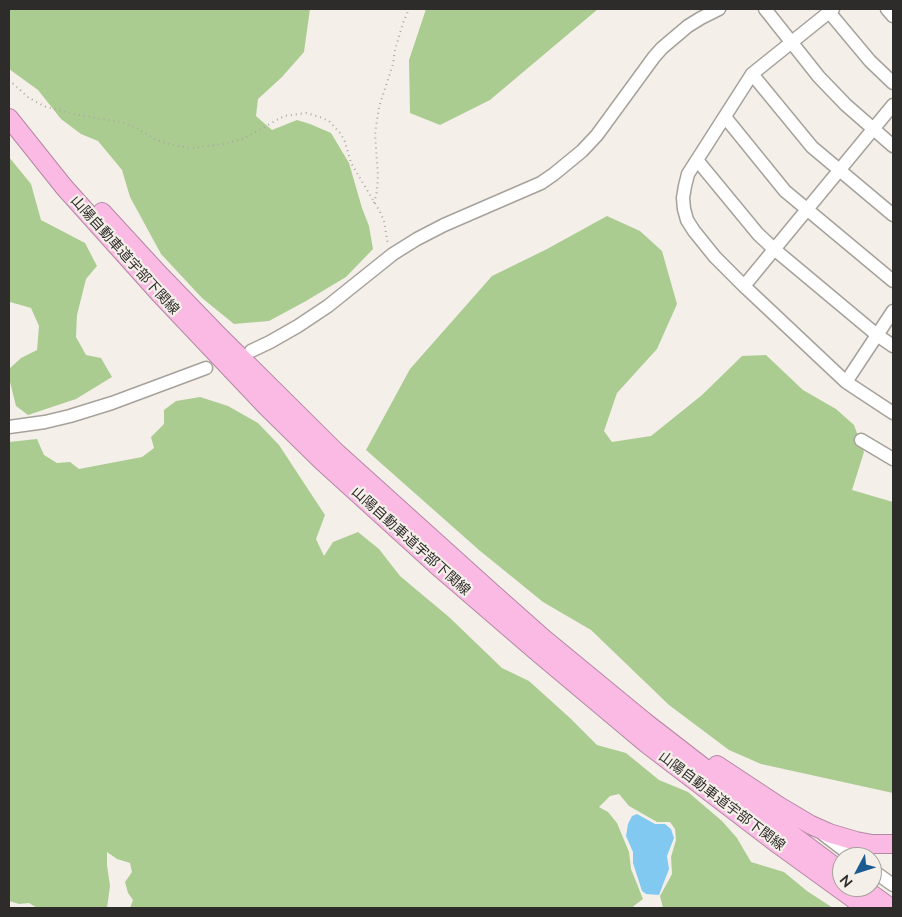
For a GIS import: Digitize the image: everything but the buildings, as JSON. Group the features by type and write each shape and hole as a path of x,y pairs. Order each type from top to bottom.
{"highway":[{"name":"山陽自動車道宇部下関線","path":"9,104 92,201 158,273 337,453 543,638 645,722 832,865"},
{"name":"山陽自動車道宇部下関線","path":"9,118 64,187 159,293 266,406 330,468 442,570 648,744 779,845 866,908"},
{"path":"543,638 712,762 811,825 856,842 893,844"},
{"path":"876,897 891,908"}],"street":[{"path":"251,351 298,326 328,306 394,254 417,239 444,225 541,183 554,174 582,151 597,135 662,48 688,26 718,9"},
{"path":"765,9 832,91 893,146"},
{"path":"887,9 893,16"},
{"path":"893,83 870,61 831,10 752,74 688,174 683,198 687,220 694,232 715,257 846,382 893,413"},
{"path":"752,74 812,147 893,215"},
{"path":"744,286 893,105"},
{"path":"724,118 785,191 893,281"},
{"path":"698,160 758,234 877,335 893,346"},
{"path":"846,382 893,311"},
{"path":"9,427 45,422 112,404 206,368"},
{"path":"861,440 893,459"},
{"path":"811,825 840,847"},
{"path":"882,877 893,885"}],"path":[{"path":"374,203 378,174 375,134 379,106 393,64 403,23 409,9"},
{"path":"9,80 29,98 46,107 122,122 156,140 191,148 223,144 243,139 284,116 306,113 329,121 345,142 351,163 384,221 387,243 394,254"}],"green space":[{"path":"9,9 310,9 304,52 282,77 258,99 256,116 272,130 297,120 331,133 349,163 369,226 373,249 346,277 269,321 234,324 202,298 161,254 130,197 122,170 98,141 81,134 61,119 38,90 9,69"},
{"path":"426,9 598,9 490,100 440,125 410,113 409,60"},
{"path":"9,157 31,184 41,220 85,243 97,266 86,279 77,315 76,337 86,355 101,358 112,377 76,399 28,415 16,406 9,378 9,369 21,358 37,350 39,326 31,308 10,302 9,297"},
{"path":"607,216 640,231 662,251 677,304 657,349 617,393 604,431 612,442 651,436 702,395 742,356 766,355 803,390 836,409 854,425 864,452 852,490 893,502 893,793 761,764 729,750 669,705 591,630 543,602 479,550 366,450 410,369 492,276 547,249"},
{"path":"200,397 228,406 258,423 279,445 325,515 316,539 324,556 333,542 358,532 379,549 400,576 449,617 502,668 529,681 597,745 626,753 659,780 688,792 722,821 737,838 751,862 784,872 807,891 833,908 663,908 660,896 672,874 671,857 676,840 675,829 670,822 657,822 629,806 619,794 610,796 599,807 608,812 617,823 629,852 631,869 643,899 632,908 130,908 133,900 128,893 125,882 132,872 130,863 117,859 107,852 110,886 107,908 37,908 29,903 19,904 9,901 9,442 37,439 44,455 57,463 70,462 79,469 142,457 154,448 151,437 164,424 164,410 176,401"}],"water":[{"path":"637,814 655,824 665,824 671,829 674,838 667,856 669,869 659,895 646,894 642,891 633,863 633,852 626,836 628,824 632,816"}]}
